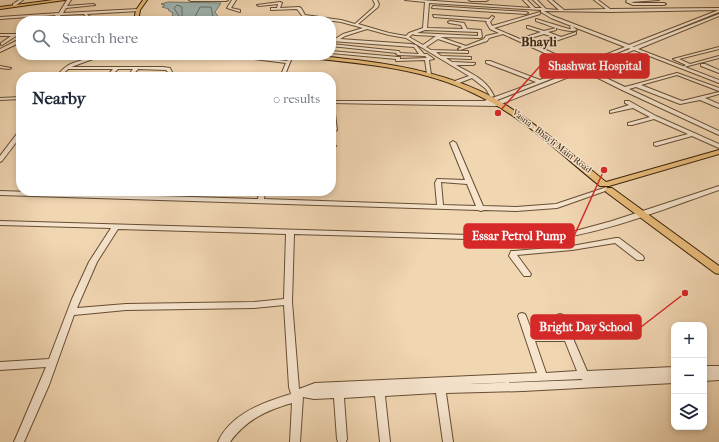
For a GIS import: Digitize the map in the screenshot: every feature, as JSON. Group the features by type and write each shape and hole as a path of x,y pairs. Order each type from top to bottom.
{"main road":[{"path":"0,7 57,0"},
{"path":"0,7 63,0"},
{"path":"135,16 145,0"},
{"path":"137,16 139,10"},
{"name":"Vasna - Bhayli Main Road","path":"336,59 396,67 429,74 456,82 495,100 608,187 719,265"},
{"name":"Vasna - Bhayli Main Road","path":"336,60 376,65 424,75 466,88 495,100"},
{"path":"608,187 719,152"},
{"path":"608,187 719,155"},
{"name":"Vasna - Bhayli Main Road","path":"645,213 719,271"}],"street":[{"path":"14,5 21,0"},
{"path":"57,16 69,0"},
{"path":"145,0 150,0"},
{"path":"191,0 226,0"},
{"path":"234,0 229,8 239,12"},
{"path":"355,24 376,7 377,4 375,0"},
{"path":"408,0 444,8 501,12 540,12"},
{"path":"427,4 441,1 486,0 490,6"},
{"path":"525,0 534,10"},
{"path":"535,0 547,14 568,24 575,30 554,27 537,20"},
{"path":"550,0 563,11"},
{"path":"596,0 610,11"},
{"path":"664,4 633,4 627,1 657,0 674,9"},
{"path":"468,1 490,6 534,10 547,14 568,24 688,67 719,80"},
{"path":"258,5 272,2 280,4 278,9"},
{"path":"425,29 428,19 427,4"},
{"path":"65,7 93,5"},
{"path":"272,9 298,8 304,16"},
{"path":"428,19 444,8"},
{"path":"30,16 85,13 115,9 139,10"},
{"path":"115,9 114,16 119,16"},
{"path":"449,29 449,22 456,9"},
{"path":"547,14 563,11 674,9 718,12"},
{"path":"547,14 667,11 718,12"},
{"path":"439,12 452,15"},
{"path":"491,28 540,12"},
{"path":"495,100 633,47 718,12"},
{"path":"434,16 452,15 492,17 488,24 491,28 521,40 719,133"},
{"path":"0,18 16,17"},
{"path":"428,19 463,24 465,30"},
{"path":"336,20 409,37 479,37 480,31 425,29 409,37 400,42 396,67"},
{"path":"521,40 554,27 568,24"},
{"path":"528,27 561,38"},
{"path":"336,40 367,28"},
{"path":"460,49 486,40 487,37 503,33"},
{"path":"544,44 576,33"},
{"path":"0,35 15,35"},
{"path":"1,44 15,35"},
{"path":"337,35 343,36"},
{"path":"438,36 466,47"},
{"path":"423,47 438,36"},
{"path":"409,37 439,57 473,76 488,88 495,100"},
{"path":"450,42 467,37"},
{"path":"336,43 398,53 427,60 432,59 428,55 423,54 398,53 336,52"},
{"path":"336,43 398,53 418,50 423,54"},
{"path":"1,44 14,44"},
{"path":"0,51 14,44"},
{"path":"336,102 484,102 495,100 584,70 633,47"},
{"path":"718,63 705,63 688,67 675,59 719,48"},
{"path":"709,51 719,56"},
{"path":"431,52 467,52"},
{"path":"690,55 719,71"},
{"path":"705,63 719,56"},
{"path":"439,57 469,58"},
{"path":"64,72 69,67 86,60"},
{"path":"271,60 288,62 284,72"},
{"path":"287,72 292,60"},
{"path":"427,60 429,74"},
{"path":"488,62 541,82"},
{"path":"450,63 473,64"},
{"path":"0,66 9,68"},
{"path":"69,67 168,69 170,72"},
{"path":"66,72 69,67"},
{"path":"108,68 171,67 175,70 174,72"},
{"path":"113,72 117,68"},
{"path":"133,72 137,68"},
{"path":"624,89 677,74 719,92"},
{"path":"456,82 473,76"},
{"path":"636,85 682,103 719,92"},
{"path":"0,99 16,98"},
{"path":"702,98 719,106"},
{"path":"627,102 654,117 719,146"},
{"path":"612,112 633,106"},
{"path":"630,124 654,117"},
{"path":"0,154 16,133"},
{"path":"656,144 694,134"},
{"path":"0,160 16,139"},
{"path":"453,143 481,207"},
{"path":"440,204 439,180 470,182"},
{"path":"259,198 481,207 546,208 557,206 608,187"},
{"path":"0,223 517,239 555,238 578,233 645,213 719,188"},
{"path":"0,190 16,191"},
{"path":"0,193 16,193"},
{"path":"196,196 440,204 481,207"},
{"path":"19,442 52,363 71,312 93,262 116,227"},
{"path":"290,232 288,302 294,387 295,392 299,395 380,392 440,385 543,377 671,371"},
{"path":"555,238 563,249"},
{"path":"527,274 513,256 514,253 563,249 616,240 640,258"},
{"path":"71,312 126,307 254,305 288,302"},
{"path":"522,316 543,377"},
{"path":"560,317 584,376"},
{"path":"530,338 568,338"},
{"path":"0,366 52,363"},
{"path":"707,370 719,370"},
{"path":"707,377 719,376"},
{"path":"223,442 239,423 256,411 299,395 315,387 440,385 523,387 671,379"},
{"path":"440,385 448,442"},
{"path":"380,392 385,442"},
{"path":"339,394 342,439"},
{"path":"295,442 299,395"}],"water":[{"path":"168,2 221,3 215,12 218,16 174,16 172,15 173,13 168,10 169,9 162,7 165,5 161,4"}],"place":[{"name":"Shashwat Hospital","path":"498,113"},
{"name":"Essar Petrol Pump","path":"604,170"},
{"name":"Bright Day School","path":"685,293"}],"district":[{"name":"Bhayli","path":"539,41"}]}
